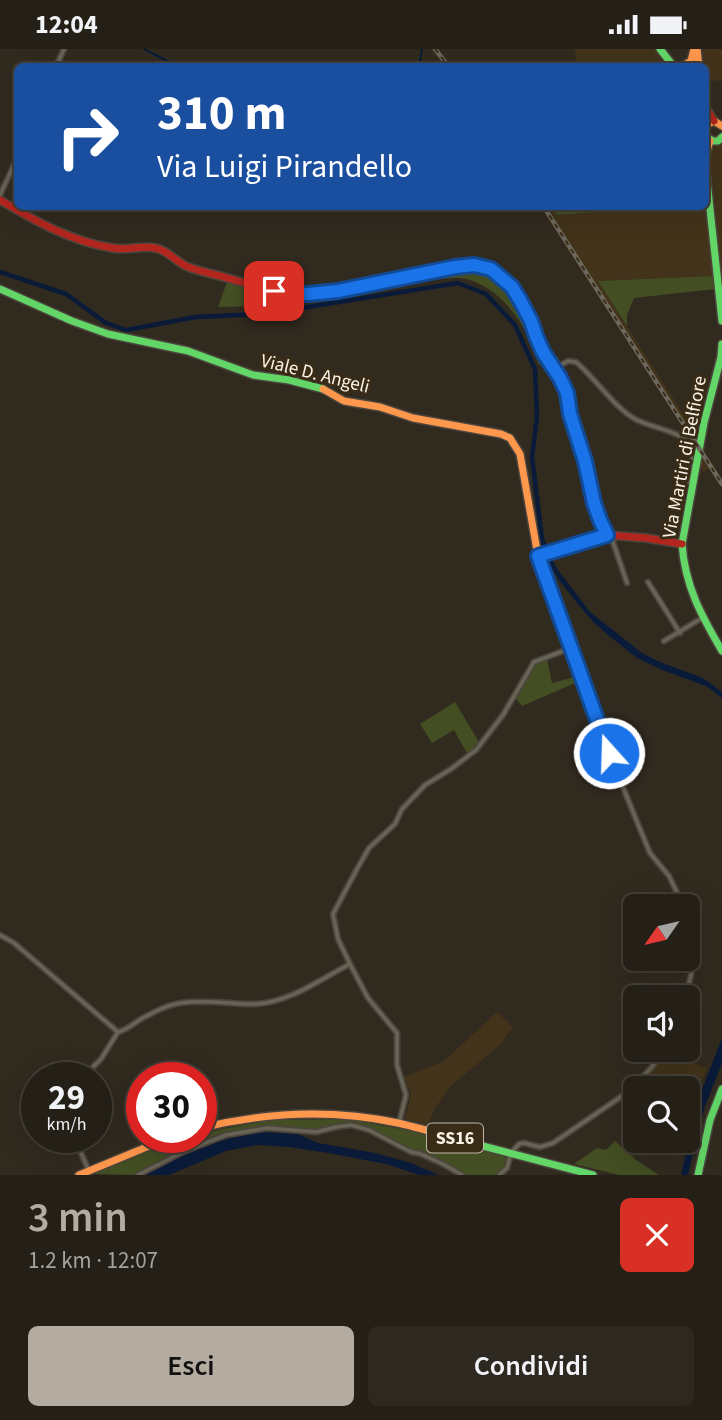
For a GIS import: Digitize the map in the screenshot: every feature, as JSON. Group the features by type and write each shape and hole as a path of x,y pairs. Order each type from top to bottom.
{"street":[{"path":"660,49 672,63"},
{"path":"0,198 14,165"},
{"path":"709,198 722,321"},
{"path":"17,210 33,221 84,241 114,249 155,248 188,267 260,288 289,293 338,291 455,267 474,265 491,269 512,287 520,300 543,352 567,393 594,503 613,542 627,583"},
{"name":"Viale D. Angeli","path":"0,289 108,334 188,351 253,375 289,380 327,390 344,401 510,438 520,454 536,549 540,555"},
{"name":"Via Martiri di Belfiore","path":"722,344 718,380 704,423 682,544 688,582 702,618 722,651"},
{"path":"554,369 568,361 576,362 632,418 685,439 691,452 692,486"},
{"path":"677,894 668,876 650,853 609,753 540,555 610,535 682,544"},
{"path":"648,582 680,633"},
{"path":"664,641 702,618"},
{"path":"399,1124 406,1095 397,1065 397,1033 368,998 338,939 333,914 369,848 395,824 402,809 425,785 476,750 503,715 534,661 571,648"},
{"path":"0,935 14,943 118,1032"},
{"path":"98,1062 118,1032 164,1007 195,1002 258,1004 278,1000 350,964"},
{"path":"499,1175 507,1168 511,1153 519,1144 540,1147 553,1143 628,1092 655,1062"},
{"path":"698,1175 713,1110 722,1089"},
{"name":"SS16","path":"217,1125 254,1117 318,1113 348,1115 399,1124 593,1175"},
{"path":"138,1175 207,1142 235,1133 267,1128 316,1132 351,1125 369,1129 461,1175"},
{"path":"81,1153 89,1171"},
{"path":"79,1175 132,1153"}],"shaded area":[{"path":"575,49 657,49 669,63 577,63"},
{"path":"703,49 722,49 722,81 709,80 709,63 702,63"},
{"path":"722,142 722,294 709,169 709,157 715,143"},
{"path":"542,210 553,210 557,215 625,210 707,210 713,276 598,281 699,439 722,479 722,489 709,469 703,472 696,448"},
{"path":"497,1012 513,1027 501,1044 451,1086 434,1110 428,1125 405,1119 411,1094 404,1077 444,1061"},
{"path":"656,1062 692,1062 707,1068 700,1086 700,1076 645,1076"}],"green space":[{"path":"553,210 625,210 557,215"},
{"path":"471,267 487,270 508,285 548,363 538,364 522,325 503,301 491,291 466,279 438,279 276,306 218,307 227,282 255,290 330,291"},
{"path":"713,276 715,289 634,298 627,315 627,326 598,281"},
{"path":"547,659 552,683 578,676 580,681 522,706 513,695 528,671 532,671 536,664"},
{"path":"455,702 480,744 468,755 454,730 432,743 420,724"},
{"path":"347,1119 422,1133 507,1159 503,1170 496,1175 464,1175 369,1128 352,1124 316,1131 268,1126 217,1138 217,1130 270,1120"},
{"path":"615,1141 623,1148 623,1153 628,1153 659,1175 619,1175 574,1164 597,1148 606,1150"},
{"path":"140,1153 177,1153 134,1175 93,1174"}],"water":[{"path":"549,554 590,612 642,653 703,678 722,692 722,698 706,686 637,658 608,635 594,623 559,580 544,556"},
{"path":"722,1038 722,1063 700,1126 700,1095"},
{"path":"247,1134 298,1134 318,1143 375,1153 411,1163 439,1175 419,1175 386,1164 328,1153 257,1145 226,1151 169,1175 141,1175 189,1153 217,1153 217,1143"},
{"path":"686,1153 693,1153 688,1175 681,1175"}],"waterway":[{"path":"144,49 171,63"},
{"path":"420,63 422,49"},
{"path":"0,272 66,294 106,323 126,330 196,317 264,314 458,283 486,294 515,325 535,369 537,417 532,457 542,539 548,556"}],"railway":[{"path":"435,49 446,63"},
{"path":"546,210 722,484"}],"traffic: fast":[{"path":"660,49 671,63"},
{"path":"709,138 718,141 722,137"},
{"path":"709,199 722,321"},
{"path":"0,289 108,334 188,351 253,375 289,380 323,389"},
{"path":"722,344 704,423 682,544 690,587 722,651"},
{"path":"698,1175 710,1120 722,1089"},
{"path":"475,1144 593,1175"}],"traffic: slow":[{"path":"688,63 694,49"},
{"path":"697,49 699,63"},
{"path":"709,124 714,121 722,126"},
{"path":"340,291 474,265 491,270 512,287 531,321 543,352 567,393 594,503 607,535"},
{"path":"323,389 344,401 510,438 520,454 538,556 582,543"},
{"path":"217,1125 274,1116 324,1114 398,1123 475,1144"},
{"path":"79,1175 132,1153"}],"traffic: jam":[{"path":"709,113 714,121"},
{"path":"0,200 14,208"},
{"path":"17,210 54,230 83,241 118,249 160,249 188,267 267,289 294,293 340,291"},
{"path":"582,543 607,535 682,544"}],"route":[{"path":"274,291 324,293 474,265 491,269 512,287 531,321 543,352 567,393 594,503 607,535 538,556 609,753"}]}
